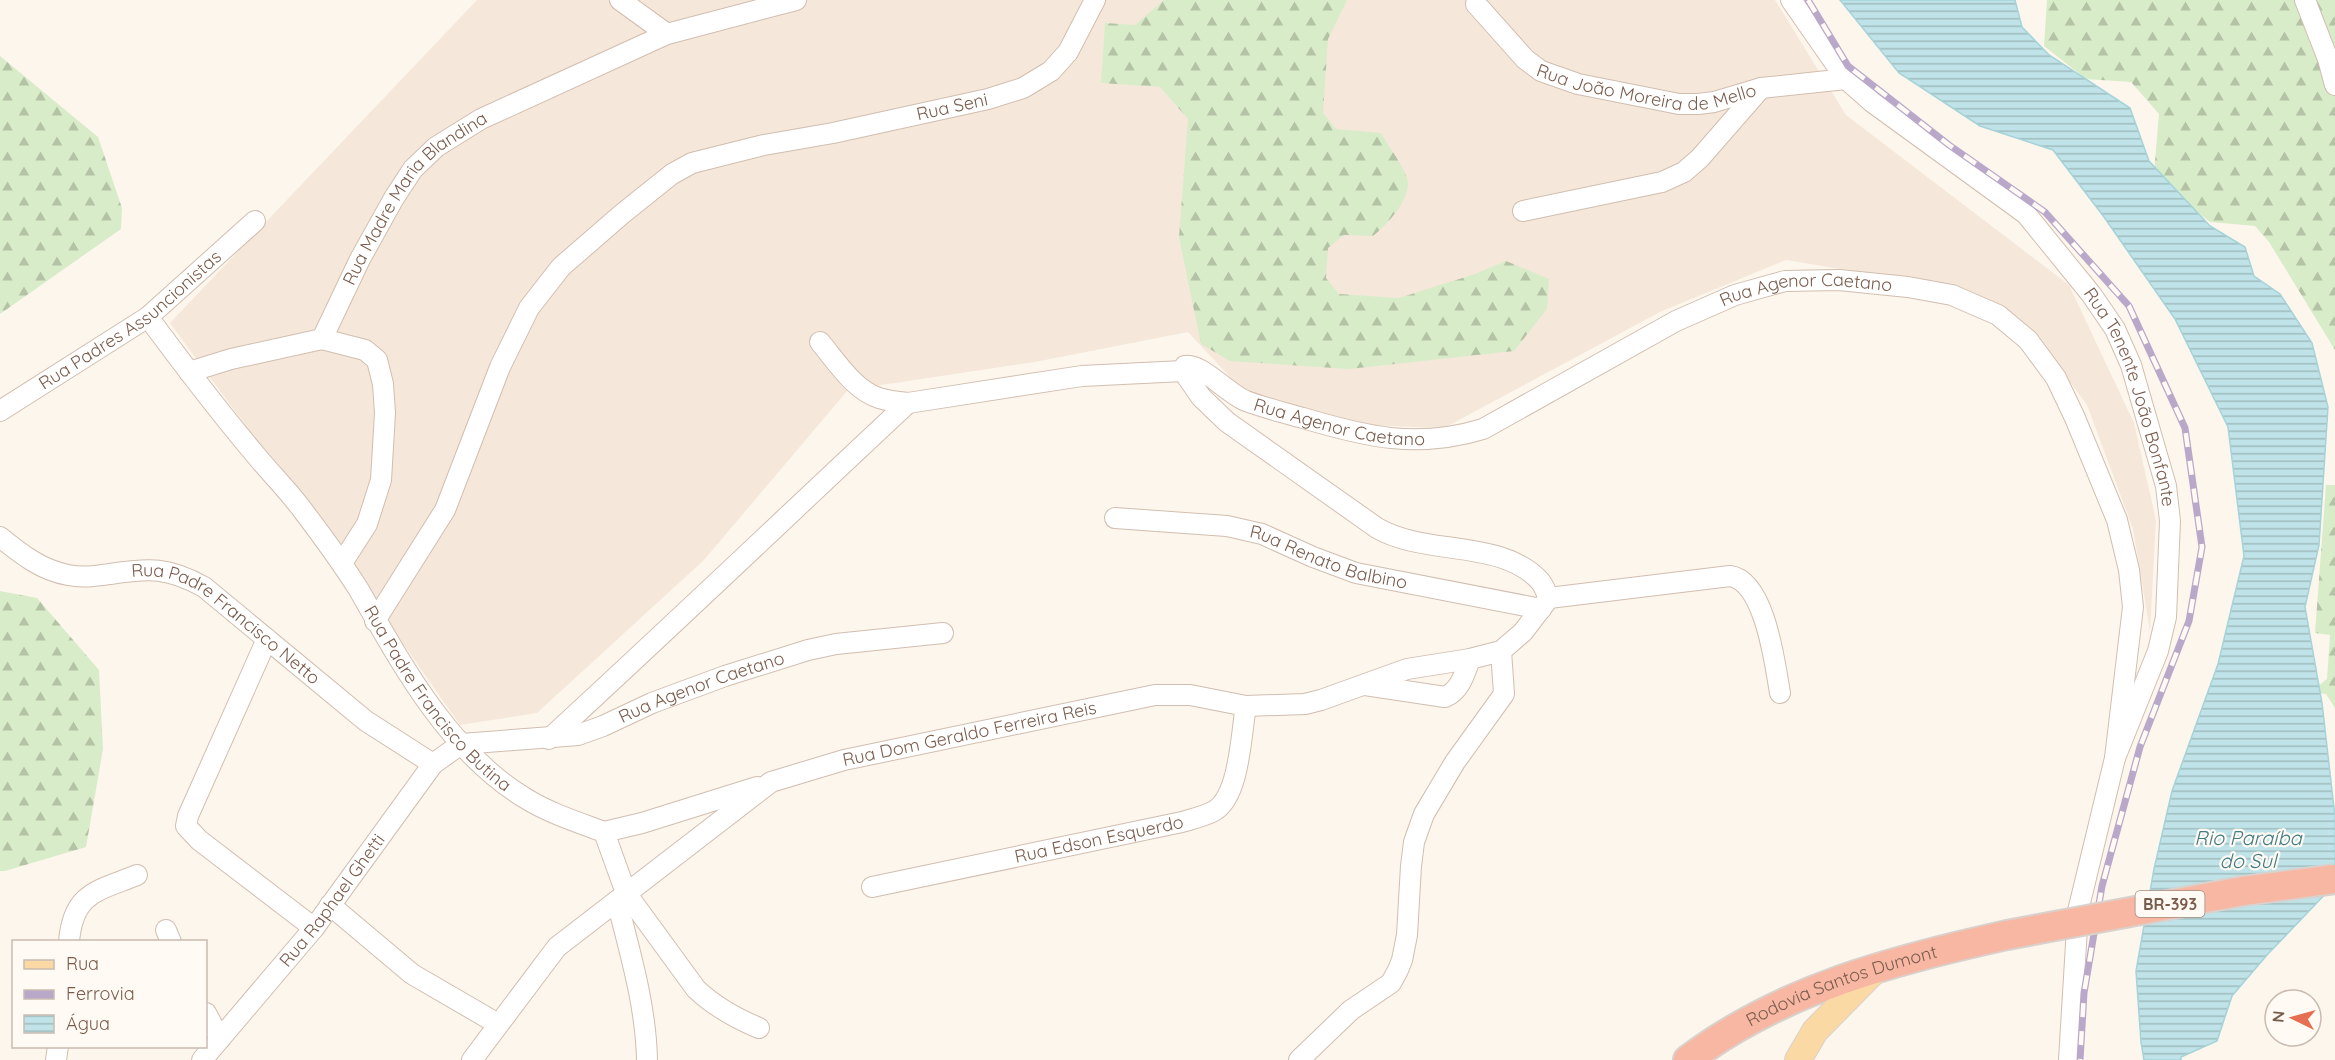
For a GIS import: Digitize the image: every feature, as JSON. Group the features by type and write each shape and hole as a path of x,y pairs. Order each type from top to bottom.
{"highway":[{"name":"Rodovia Santos Dumont","path":"1688,1060 1747,1022 1806,992 1879,966 2007,935 2243,891 2335,879"}],"main road":[{"path":"1798,1060 1815,1031 1879,966"}],"street":[{"path":"620,0 667,34"},
{"name":"Rua Madre Maria Blandina","path":"322,339 360,259 394,198 414,169 436,147 481,120 667,34 796,0"},
{"name":"Rua Seni","path":"375,621 445,510 500,368 529,308 561,267 622,214 672,174 692,163 764,145 988,99 1023,88 1051,71 1068,52 1095,0"},
{"name":"Rua Tenente João Bonfante","path":"1791,0 1846,80 1872,102 2026,214 2091,294 2115,329 2131,366 2166,486 2170,521 2166,617 2158,651 2115,758 2078,911 2068,1060"},
{"path":"2305,0 2328,59 2335,85"},
{"name":"Rua João Moreira de Mello","path":"1476,4 1525,59 1542,71 1559,79 1679,104 1714,102 1761,88 1846,80"},
{"path":"1523,211 1662,182 1684,172 1700,158 1761,88"},
{"name":"Rua Padres Assuncionistas","path":"0,411 148,317 255,221"},
{"name":"Rua Agenor Caetano","path":"1184,371 1185,366 1192,365 1230,393 1246,401 1348,431 1378,438 1428,440 1456,437 1483,429 1676,321 1735,295 1760,287 1785,281 1839,280 1908,287 1952,295 1998,315 2028,340 2049,369 2075,418 2117,520 2129,570 2133,607 2115,758"},
{"name":"Rua Padre Francisco Butina","path":"148,317 254,454 302,509 342,564 375,621 442,721 462,744 499,779 523,797 548,811 604,832"},
{"path":"189,372 231,359 322,339 364,350 376,360 383,384 385,413 381,480 367,524 342,564"},
{"name":"Rua Agenor Caetano","path":"820,342 853,381 865,391 879,399 908,403 1082,376 1184,371"},
{"name":"Rua Agenor Caetano","path":"1184,371 1202,397 1220,416 1377,528 1390,536 1407,540 1501,557 1530,572 1542,583 1545,604"},
{"path":"549,739 675,624 908,403"},
{"name":"Rua Renato Balbino","path":"1115,518 1227,526 1262,534 1356,573 1545,604 1730,576 1738,578 1745,582 1753,592 1766,627 1780,693"},
{"name":"Rua Padre Francisco Netto","path":"0,537 36,565 70,576 86,577 141,569 162,570 184,576 204,587 366,721 433,764"},
{"name":"Rua Dom Geraldo Ferreira Reis","path":"472,1060 557,947 771,782 844,760 1155,696 1190,694 1246,706 1305,704 1423,665 1470,659 1501,651 1522,632 1545,604"},
{"name":"Rua Agenor Caetano","path":"462,744 549,739 589,732 652,702 808,650 836,644 943,633"},
{"path":"267,639 188,816 186,826 199,840 314,928"},
{"path":"1299,1060 1351,1010 1376,995 1390,983 1398,970 1407,935 1414,842 1424,814 1455,762 1504,694 1501,651"},
{"path":"1363,684 1445,697 1451,694 1461,682 1470,659"},
{"name":"Rua Edson Esquerdo","path":"872,887 1182,822 1215,811 1228,796 1234,778 1246,706"},
{"name":"Rua Raphael Ghetti","path":"202,1060 314,928 433,764 462,744"},
{"path":"647,1060 647,1035 621,897 604,832 642,823 771,782"},
{"path":"69,940 72,917 79,904 92,893 138,875"},
{"path":"621,897 710,1002 730,1016 759,1028"},
{"path":"330,905 412,974 498,1024"},
{"path":"207,1015 219,1039"}],"shaded area":[{"path":"477,0 1775,0 1846,115 2069,285 2134,423 2156,520 2150,631 2133,529 2087,405 2039,340 1997,303 1967,290 1786,260 1662,311 1444,428 1358,425 1246,394 1188,332 1035,362 848,390 704,560 537,713 460,725 343,558 170,323"}],"green space":[{"path":"1164,0 1347,0 1328,39 1323,113 1336,129 1381,133 1402,166 1408,185 1398,210 1373,236 1344,235 1328,248 1326,278 1339,294 1399,298 1475,274 1506,261 1549,279 1547,309 1514,351 1349,369 1230,361 1201,344 1179,237 1188,119 1160,87 1101,83 1105,23 1135,25"},
{"path":"2047,0 2335,0 2335,350 2269,242 2255,226 2210,222 2168,189 2154,173 2159,114 2131,82 2086,79 2044,46"},
{"path":"0,56 98,137 122,208 121,229 0,314"},
{"path":"2326,485 2335,485 2335,708 2326,694 2311,692 2327,679 2330,635 2315,633"},
{"path":"0,591 37,598 99,670 103,749 86,847 5,871 0,871"}],"water":[{"name":"Rio Paraíba do Sul","path":"1840,0 2015,0 2022,27 2049,55 2130,108 2149,161 2210,226 2245,247 2254,276 2280,294 2312,343 2328,407 2319,545 2305,607 2322,703 2335,817 2335,880 2334,885 2267,955 2232,996 2217,1041 2181,1057 2181,1060 2144,1060 2136,971 2154,869 2172,791 2218,664 2244,556 2228,427 2175,319 2104,217 2053,150 1980,126 1899,73"}],"railway":[{"path":"1808,0 1848,66 1949,145 2045,212 2129,306 2185,428 2202,547 2189,621 2140,747 2102,886 2084,993 2080,1060"}]}
